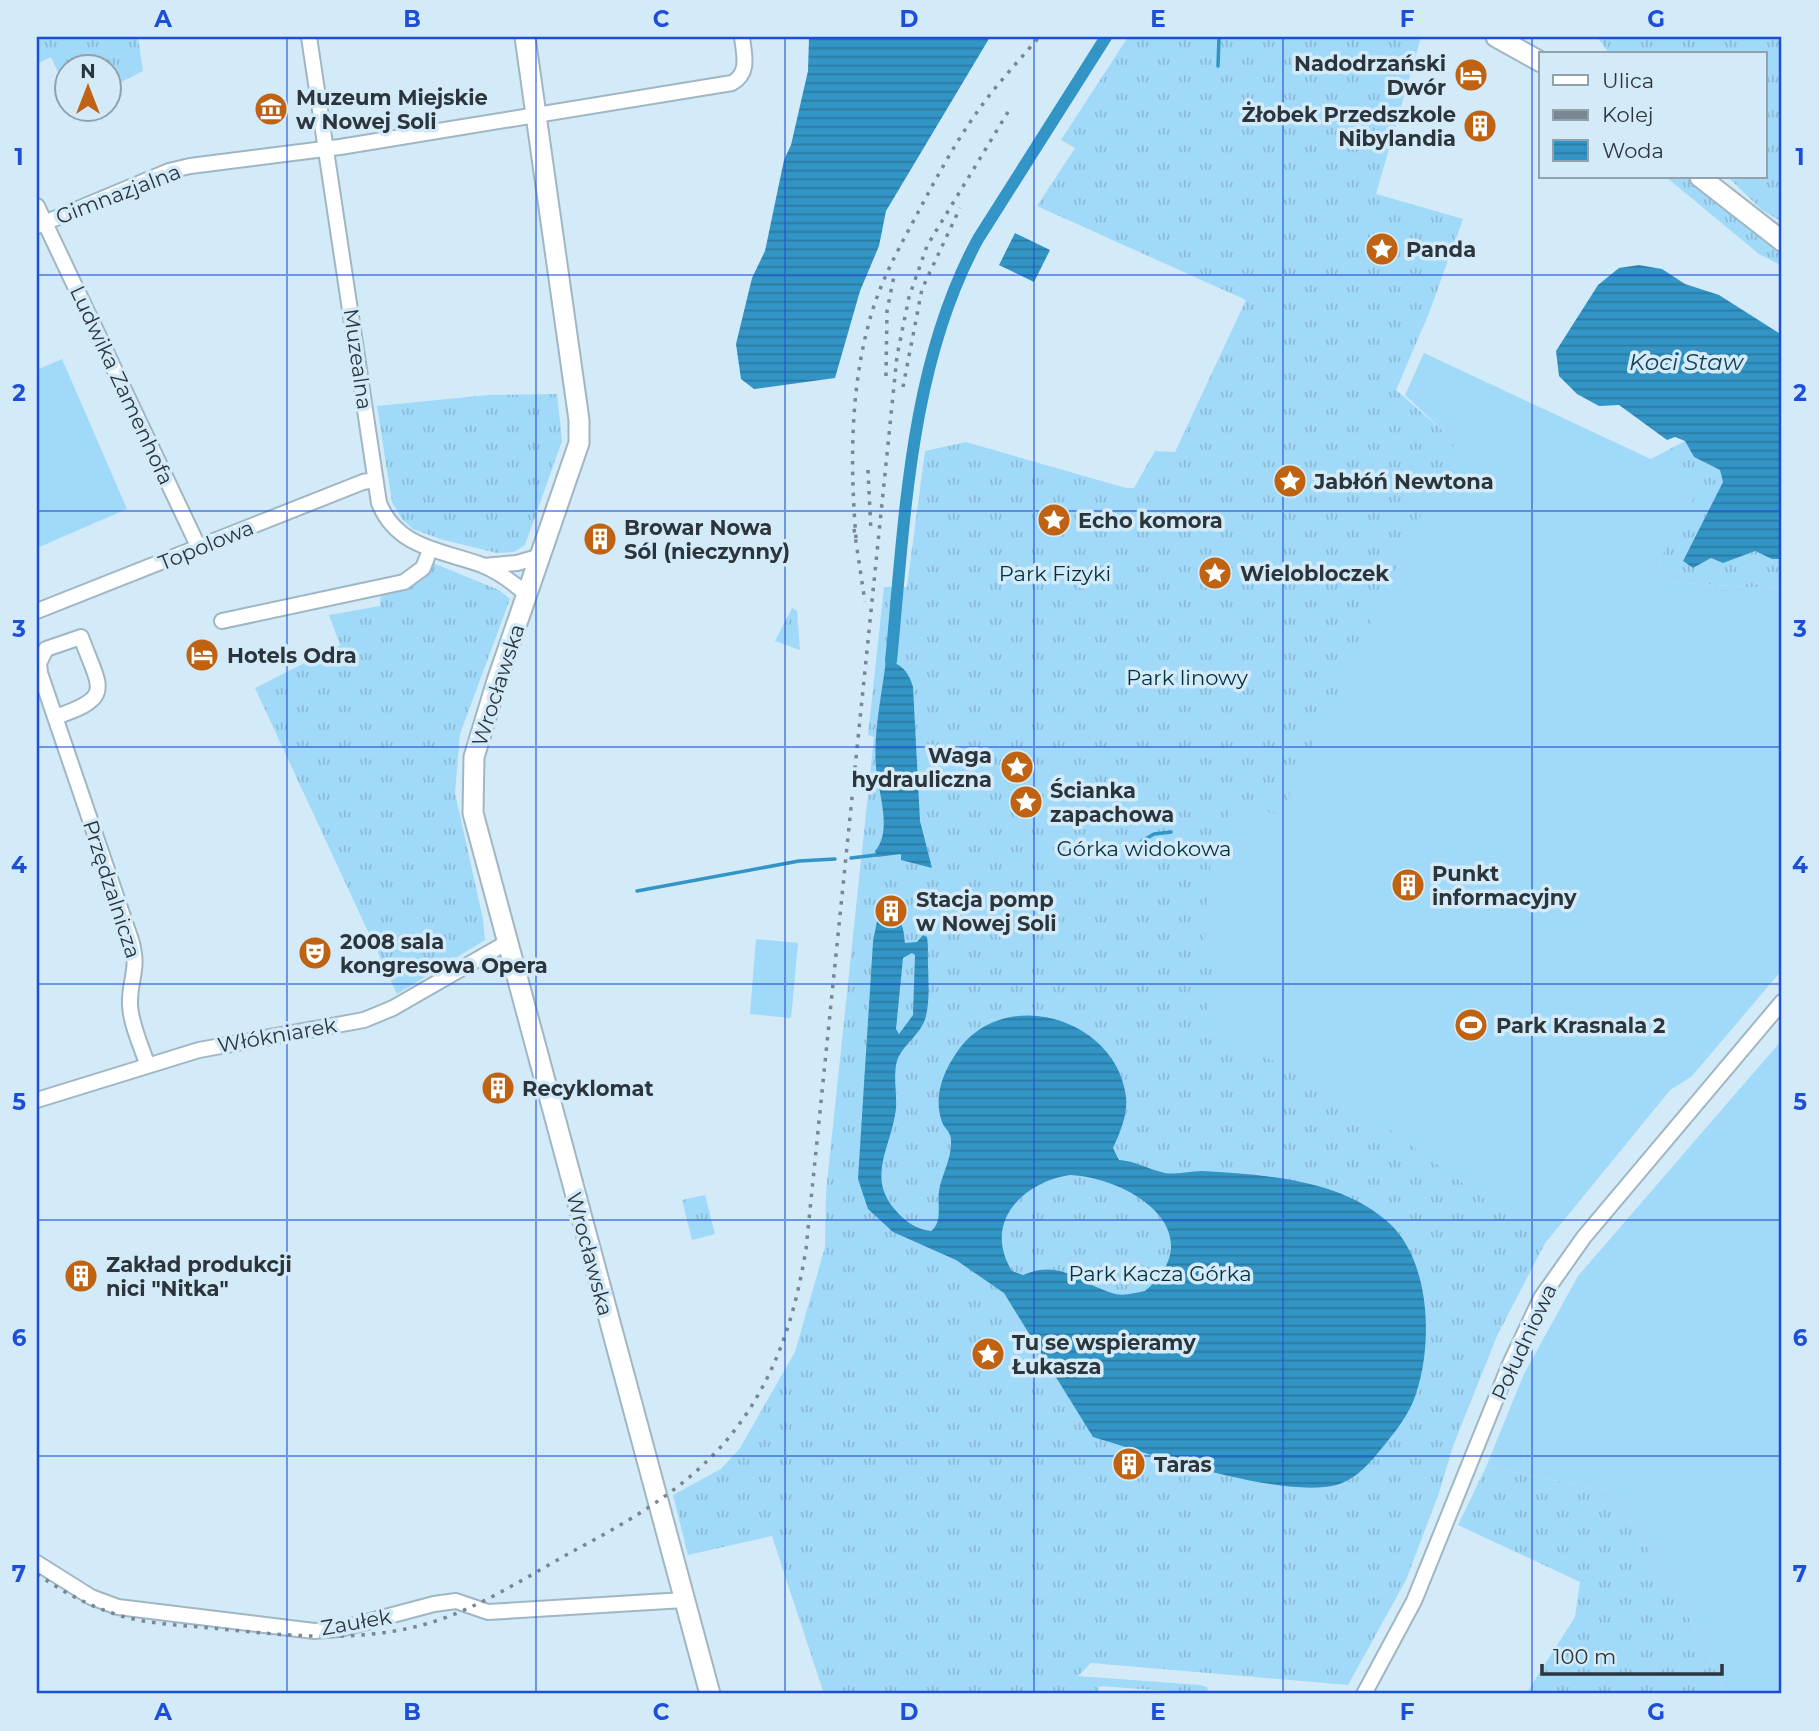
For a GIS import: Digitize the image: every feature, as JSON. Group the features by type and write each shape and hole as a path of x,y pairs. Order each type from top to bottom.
{"street":[{"name":"Muzealna","path":"309,37 379,503 388,522 405,539 430,550 483,566 512,581 527,596"},
{"name":"Wrocławska","path":"525,37 579,419 579,443 497,681 474,757 473,813 710,1694"},
{"name":"Gimnazjalna","path":"41,224 169,171 326,149 732,83 740,78 745,60 742,37"},
{"path":"1496,37 1539,61"},
{"path":"1700,178 1782,241"},
{"name":"Ludwika Zamenhofa","path":"37,206 41,224 199,548"},
{"name":"Topolowa","path":"37,611 363,482 375,480"},
{"path":"222,621 404,582 423,568 430,550"},
{"path":"483,566 517,563 541,556"},
{"name":"Przędzalnicza","path":"55,717 90,704 97,695 96,680 81,637 53,645 41,656 40,673 135,952 136,972 130,1006 148,1064"},
{"name":"Włókniarek","path":"37,1100 148,1064 229,1043 364,1020 393,1008 506,943"},
{"name":"Południowa","path":"1364,1694 1414,1601 1510,1364 1541,1298 1584,1237 1782,1002"},
{"name":"Zaułek","path":"37,1563 82,1592 118,1607 314,1631 340,1629 434,1604 456,1601 488,1612 684,1600"}],"green space":[{"path":"37,37 138,37 143,71 122,82 122,52 52,52 52,59 51,57 37,64"},
{"name":"Park Kacza Górka","path":"1128,37 1421,37 1376,194 1463,219 1429,313 1396,390 1456,442 1280,816 1692,1076 1670,1090 1545,1243 1497,1336 1453,1446 1439,1493 1406,1580 1348,1685 1091,1663 1078,1676 1200,1685 1207,1687 1209,1694 1099,1686 1098,1694 824,1694 772,1536 688,1555 673,1495 721,1469 740,1448 795,1352 825,1247 826,1192 874,737 868,735 884,587 907,587 925,451 966,442 1126,488 1134,488 1155,451 1175,452 1246,300 1037,206 1075,148 1061,140"},
{"path":"1597,37 1782,37 1782,222 1762,210 1729,178 1766,178 1766,52 1608,52"},
{"path":"1667,178 1691,178 1728,210 1782,248 1782,266 1759,254"},
{"path":"1424,353 1702,483 1659,562 1670,582 1782,589 1782,970 1692,1076 1670,1090 1545,1243 1313,1074 1205,1037 1209,993 1223,981 1237,976 1236,967 1215,960 1205,950 1209,874 1220,830 1236,802 1280,815 1455,442 1405,395"},
{"path":"62,359 127,509 37,548 37,370"},
{"path":"557,394 562,441 525,545 514,552 497,553 440,539 413,529 402,519 392,502 377,406 489,395"},
{"path":"1685,441 1694,457 1720,470 1723,482 1683,561 1693,568 1711,558 1755,551 1772,559 1782,559 1782,589 1670,582 1659,562 1651,459"},
{"path":"433,563 499,590 510,599 460,734 455,793 483,919 485,940 397,994 255,688 340,645 329,615 380,606 381,594 411,584"},
{"path":"792,608 797,611 800,650 775,641"},
{"path":"756,939 798,943 791,1018 750,1014"},
{"path":"1782,1040 1782,1694 1726,1694 1673,1590 1609,1491 1486,1467 1524,1374 1578,1276"},
{"path":"705,1195 715,1234 692,1240 682,1200"},
{"path":"1486,1467 1609,1491 1673,1590 1726,1694 1526,1694 1575,1617 1580,1582 1458,1525"}],"water":[{"path":"809,37 990,37 886,211 879,246 860,291 835,378 754,389 741,379 736,344 752,278 765,251 784,160 791,145 808,71"},
{"path":"1015,233 1050,250 1034,282 999,265"},
{"name":"Koci Staw","path":"1639,265 1662,269 1685,284 1719,295 1782,335 1782,559 1772,559 1755,551 1723,563 1711,558 1693,568 1683,561 1723,482 1720,470 1694,457 1685,441 1675,437 1667,440 1619,405 1599,406 1577,394 1559,376 1556,351 1598,285 1619,268"},
{"path":"886,660 904,669 913,687 920,821 932,868 901,860 901,854 877,857 875,851 880,843 884,822 875,754"},
{"path":"883,917 898,921 905,943 917,942 923,935 927,937 929,990 926,1016 897,1061 896,1109 881,1176 889,1201 902,1217 914,1226 931,1231 937,1223 939,1191 951,1147 951,1137 939,1113 939,1094 947,1068 957,1052 977,1031 1002,1019 1028,1016 1055,1019 1081,1030 1102,1047 1118,1070 1126,1097 1123,1123 1113,1148 1119,1160 1165,1173 1202,1171 1250,1174 1324,1188 1368,1207 1388,1222 1403,1239 1421,1282 1425,1307 1426,1332 1420,1381 1406,1416 1359,1473 1336,1485 1312,1488 1283,1486 1215,1473 1093,1437 1004,1293 956,1260 893,1232 868,1209 858,1179 873,942 877,921","holes":["912,953 915,955 913,1015 899,1034 896,1029 903,958","1070,1175 1094,1178 1139,1197 1156,1212 1168,1229 1171,1248 1164,1269 1145,1291 1116,1294 1059,1271 1036,1271 1023,1275 1012,1271 1004,1253 1002,1236 1012,1207 1037,1186"]}],"waterway":[{"path":"891,661 906,499 924,391 937,339 955,288 978,239 1106,37"},
{"path":"1218,66 1219,37"},
{"path":"1142,841 1154,834 1171,832"},
{"path":"851,858 876,855"},
{"path":"637,891 799,861 835,859"}],"railway":[{"path":"856,538 853,481 856,395 859,367 876,300 902,242 958,140 990,95 1039,37"},
{"path":"37,1574 92,1605 124,1617 148,1622 318,1636 372,1634 426,1624 484,1601 624,1523 690,1476 710,1458 745,1416 768,1377 785,1336 806,1249 897,356 909,297 927,246 1008,112"},
{"path":"903,387 922,289 960,208"},
{"path":"886,376 887,311 894,276"},
{"path":"868,470 871,532"},
{"path":"854,529 865,602"}],"place":[{"name":"Nadodrzański Dwór","path":"1471,75"},
{"name":"Muzeum Miejskie w Nowej Soli","path":"271,109"},
{"name":"Żłobek Przedszkole Nibylandia","path":"1480,126"},
{"name":"Panda","path":"1382,249"},
{"name":"Jabłóń Newtona","path":"1290,481"},
{"name":"Echo komora","path":"1054,520"},
{"name":"Browar Nowa Sól (nieczynny)","path":"600,539"},
{"name":"Wielobloczek","path":"1215,573"},
{"name":"Hotels Odra","path":"202,655"},
{"name":"Waga hydrauliczna","path":"1017,767"},
{"name":"Ścianka zapachowa","path":"1026,802"},
{"name":"Punkt informacyjny","path":"1408,885"},
{"name":"Stacja pomp w Nowej Soli","path":"891,911"},
{"name":"2008 sala kongresowa Opera","path":"315,953"},
{"name":"Park Krasnala 2","path":"1471,1025"},
{"name":"Recyklomat","path":"498,1088"},
{"name":"Zakład produkcji nici \"Nitka\"","path":"81,1276"},
{"name":"Tu se wspieramy Łukasza","path":"988,1354"},
{"name":"Taras","path":"1129,1464"}],"park label":[{"name":"Park Fizyki","path":"1055,573"},
{"name":"Park linowy","path":"1187,677"},
{"name":"Górka widokowa","path":"1144,848"}]}
